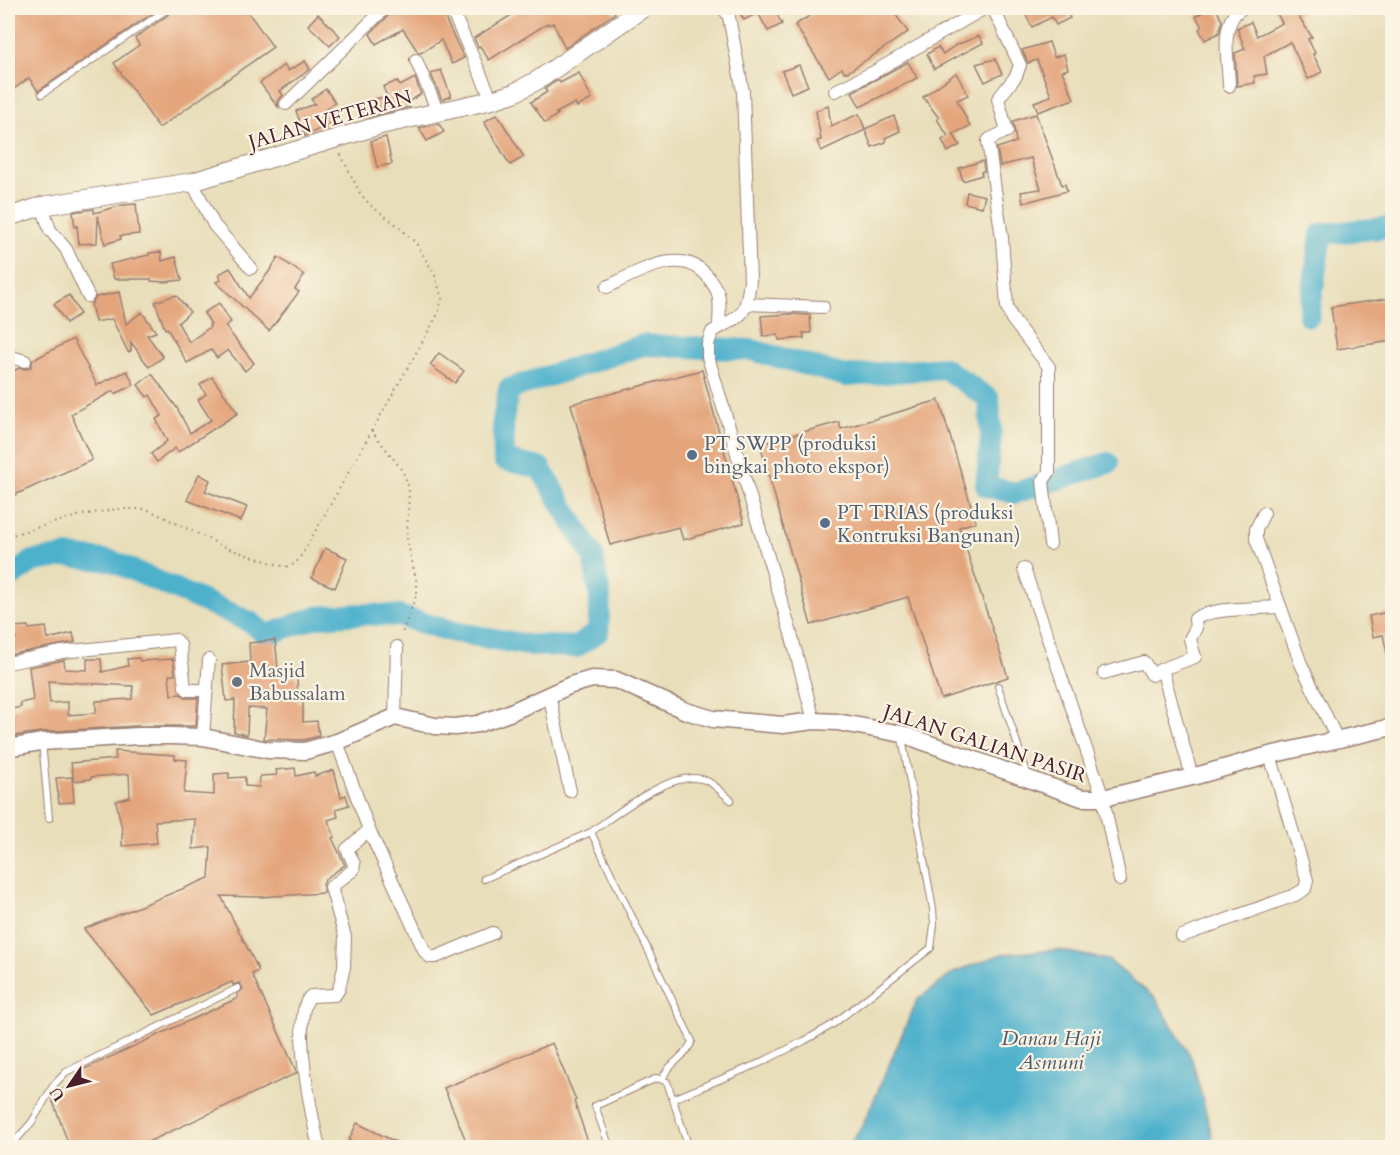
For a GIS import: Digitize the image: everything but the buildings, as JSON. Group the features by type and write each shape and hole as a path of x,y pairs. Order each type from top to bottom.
{"main road":[{"name":"JALAN VETERAN","path":"8,217 42,206 192,182 381,125 514,93 538,80 642,8"}],"street":[{"path":"286,104 385,8"},
{"path":"451,8 492,100"},
{"path":"724,8 729,17 743,92 750,281 747,304 743,314 712,332 708,350 814,720"},
{"path":"835,91 872,73 986,8"},
{"path":"993,8 1020,65 1016,76 998,99 1007,131 988,141 1002,238 1007,307 1012,319 1049,367 1049,472 1043,484 1050,544"},
{"path":"1229,86 1227,39 1232,18 1242,8"},
{"path":"416,60 438,112"},
{"path":"192,182 214,225 251,268"},
{"path":"42,206 50,230 66,249 88,296"},
{"path":"607,287 656,264 682,262 696,266 706,275 718,295 719,327"},
{"path":"747,304 823,307"},
{"path":"8,356 25,361"},
{"path":"1264,513 1256,529 1256,538 1301,664 1338,741"},
{"path":"1024,569 1103,798 1120,880"},
{"path":"1104,673 1144,662 1152,675 1195,657 1190,639 1196,628 1195,619 1198,616 1220,611 1280,607"},
{"path":"8,663 63,652 176,640 180,645 185,687 188,690 207,690"},
{"path":"8,748 42,742 138,735 203,736 268,750 304,751 337,742 394,717 397,647"},
{"path":"203,736 209,660"},
{"path":"1162,669 1192,777"},
{"name":"JALAN GALIAN PASIR","path":"394,717 435,726 455,727 478,724 591,679 616,680 686,711 713,718 783,725 814,720 902,734 1082,798 1103,798 1192,777 1270,755 1392,728"},
{"path":"549,694 570,791"},
{"path":"337,742 369,830 425,951 430,957 436,957 493,933"},
{"path":"1182,936 1295,895 1305,889 1307,880 1270,755"},
{"path":"319,1148 308,1093 301,1023 304,1005 311,996 335,995 339,989 346,953 345,937 332,887 353,870 354,864 347,849 369,830"}],"lane":[{"path":"42,94 169,8"},
{"path":"998,686 1029,779"},
{"path":"673,1100 760,1063 832,1025 931,948 934,925 933,909 902,734"},
{"path":"42,742 49,818"},
{"path":"484,879 591,832 653,789 685,778 707,780 731,800"},
{"path":"591,832 692,1041 689,1048 666,1070 663,1078"},
{"path":"9,1148 32,1122 53,1086 66,1072 238,988"},
{"path":"610,1148 595,1106 657,1078 663,1078 667,1082 689,1148"}],"path":[{"path":"8,536 81,515 117,509 147,509 229,549 285,567 295,564 438,314 442,299 435,275 416,243 370,205 360,193 333,140"},
{"path":"371,430 399,466 409,489 407,539 417,592 397,647"}],"water":[{"name":"Danau Haji Asmuni","path":"1058,950 1108,960 1156,999 1192,1059 1212,1136 1207,1147 849,1147 864,1123 917,1000 955,972 1002,954"}],"waterway":[{"path":"1309,316 1321,234 1392,227"},
{"path":"8,579 33,561 68,556 112,561 250,622 267,635 316,617 363,614 399,616 454,632 528,645 576,647 598,632 600,597 593,556 540,468 504,460 503,420 509,389 643,345 752,350 846,376 944,368 989,399 991,436 986,486 1015,493 1108,463"}],"place":[{"name":"PT SWPP (produksi bingkai photo ekspor)","path":"692,455"},
{"name":"PT TRIAS (produksi Kontruksi Bangunan)","path":"825,523"},
{"name":"Masjid Babussalam","path":"237,682"}]}
